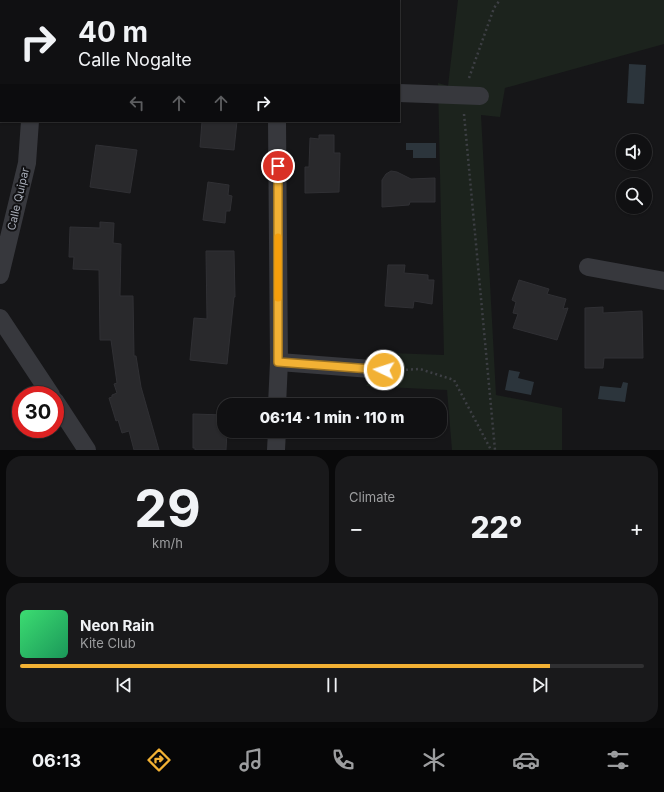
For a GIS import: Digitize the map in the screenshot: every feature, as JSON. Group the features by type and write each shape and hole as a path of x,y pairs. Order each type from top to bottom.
{"street":[{"path":"400,93 471,96"},
{"name":"Calle Quipar","path":"0,276 27,163 30,122"},
{"path":"277,122 277,398"},
{"path":"588,267 664,281"},
{"path":"0,318 45,386"},
{"path":"278,362 384,370"},
{"path":"64,415 87,450"},
{"path":"276,450 277,438"}],"path":[{"path":"495,450 471,96 494,8 500,0"},
{"path":"384,370 420,369 454,380 491,450"}],"shaded area":[{"path":"458,0 664,0 664,44 505,88 500,117 481,115 496,395 562,408 562,450 452,450 447,390 366,386 389,353 444,355 438,83 448,86"},
{"path":"629,64 646,65 644,104 627,103"},
{"path":"406,143 436,143 436,158 413,158 413,150 406,150"},
{"path":"509,370 520,372 518,378 534,382 531,395 505,390"},
{"path":"623,382 628,383 625,402 598,399 600,386 621,388"}],"building":[{"path":"202,122 237,122 234,150 200,147"},
{"path":"319,135 334,135 334,153 340,153 339,192 305,193 305,167 309,167 310,138 319,139"},
{"path":"96,145 137,150 130,193 90,187"},
{"path":"391,171 397,172 411,179 435,178 435,202 410,202 409,205 382,207 382,180 386,174"},
{"path":"208,182 229,185 228,195 232,196 230,211 226,211 225,223 203,220"},
{"path":"100,222 114,223 113,243 121,244 120,296 133,296 134,356 136,356 141,387 159,450 134,450 129,431 122,433 118,420 116,421 109,398 117,393 114,384 117,383 111,340 100,340 99,270 73,269 74,257 69,257 70,227 100,228"},
{"path":"206,251 234,251 235,297 227,364 190,360 194,318 207,319"},
{"path":"388,265 405,265 404,273 428,275 428,280 434,280 432,304 414,301 413,308 385,306"},
{"path":"519,280 549,289 547,294 566,299 563,309 568,308 557,340 513,328 518,314 513,313 516,302 512,300"},
{"path":"603,307 603,313 642,311 643,358 604,358 603,368 585,368 585,308"},
{"path":"193,414 217,415 217,438 227,438 226,450 195,450 195,448 193,448"}],"slow traffic":[{"path":"278,237 278,298"}],"route":[{"path":"278,166 278,362 384,370"}]}
